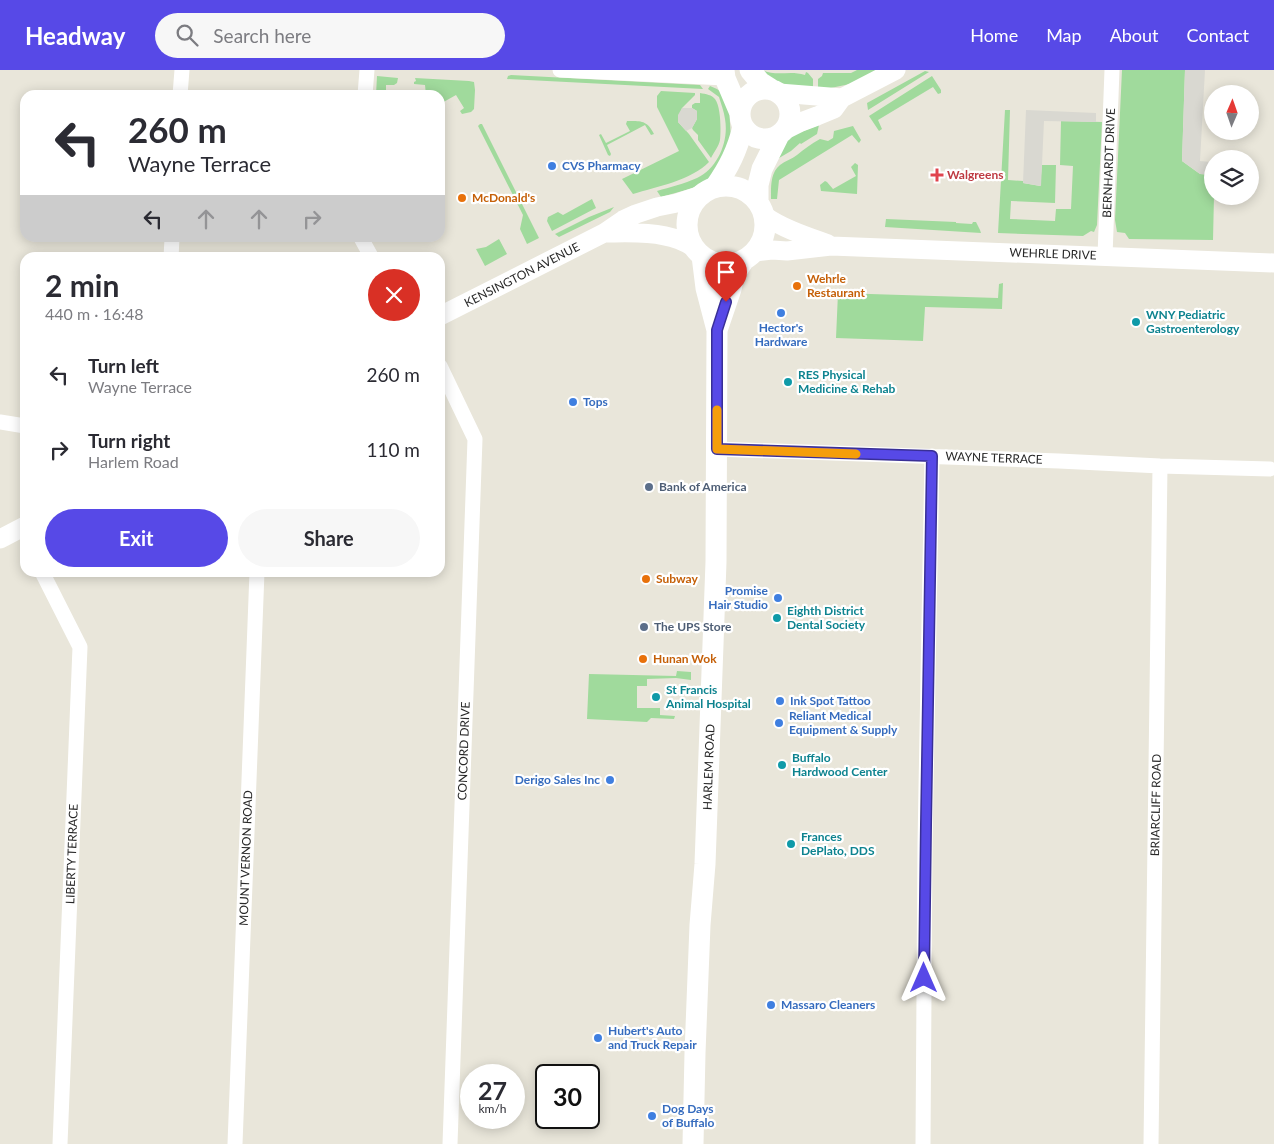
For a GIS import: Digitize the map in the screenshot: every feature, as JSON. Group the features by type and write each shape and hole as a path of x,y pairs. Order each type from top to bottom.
{"main road":[{"path":"750,70 760,82 775,91 785,98 789,106 789,122 762,169 758,185 764,235 750,256 734,264 711,262 697,251 688,236 686,225 688,214 693,203 708,191 730,165 739,140 742,102 754,91 762,88 775,91"},
{"path":"725,74 748,133 755,138 763,139 771,138 782,132"},
{"path":"708,191 730,186 746,190 761,208"},
{"name":"HARLEM ROAD","path":"694,1144 695,1053 700,925 705,864 716,562 717,449 717,330 697,251"},
{"name":"HARLEM ROAD","path":"717,330 734,275 750,256"}],"street":[{"path":"180,90 182,70"},
{"path":"366,90 367,70"},
{"path":"560,70 725,74"},
{"path":"782,132 834,109 842,98 896,70"},
{"name":"BERNHARDT DRIVE","path":"1105,256 1112,70"},
{"path":"775,91 842,98"},
{"name":"KENSINGTON AVENUE","path":"445,313 604,233 623,220 708,191"},
{"name":"WEHRLE DRIVE","path":"761,208 776,224 832,246"},
{"name":"KENSINGTON AVENUE","path":"604,233 661,235 678,239 697,251"},
{"name":"WEHRLE DRIVE","path":"750,256 772,250 787,251 832,246 1274,263"},
{"name":"CONCORD DRIVE","path":"445,376 475,438 450,1144"},
{"path":"0,422 20,425"},
{"name":"WAYNE TERRACE","path":"717,449 1270,469"},
{"path":"924,1144 926,824 932,456"},
{"name":"BRIARCLIFF ROAD","path":"1151,1144 1160,466"},
{"path":"0,539 20,533"},
{"name":"LIBERTY TERRACE","path":"45,577 80,647 60,1144"},
{"name":"MOUNT VERNON ROAD","path":"235,1144 256,577"}],"green space":[{"path":"762,70 773,73 805,75 806,72 813,79 813,87 787,86 773,81"},
{"path":"857,70 880,70 850,84 821,90 818,87 818,79 823,73 851,73"},
{"path":"1122,70 1185,70 1182,161 1200,174 1204,174 1204,205 1214,205 1213,240 1129,239 1125,233 1117,232 1115,220"},
{"path":"925,71 929,72 868,110 867,103"},
{"path":"511,75 700,85 703,89 507,79"},
{"path":"377,76 398,78 397,83 394,85 386,85 386,90 376,90"},
{"path":"932,76 941,93 938,94 933,87 878,120 882,129 879,131 869,116"},
{"path":"415,78 474,82 474,109 471,112 462,114 460,111 464,108 456,95 445,101 445,90 426,90 425,85 414,84"},
{"path":"710,86 726,96 729,106 731,140 724,162 707,180 693,188 661,197 657,191 697,178 711,168 720,153 725,136 725,119 719,97 708,89"},
{"path":"661,91 695,93 682,108 678,122 709,162 684,178 633,194 622,179 679,151 657,107 657,96"},
{"path":"700,93 714,98 719,113 720,140 711,158 692,128 697,119 697,111 692,108 692,105 700,103"},
{"path":"1005,110 1010,110 1008,180 1023,181 1023,183 1040,186 1042,165 1056,165 1055,203 1011,201 1010,219 1055,221 1056,209 1071,209 1073,166 1060,165 1061,121 1102,122 1097,225 1094,232 1091,231 1083,236 998,233"},
{"path":"627,121 643,122 649,126 654,134 651,135 645,125 607,145 611,154 610,156 608,155 599,135 601,134 606,143 630,131 626,124"},
{"path":"482,124 539,238 527,244 520,229 523,215 478,126"},
{"path":"819,125 817,134 774,161 788,137"},
{"path":"853,126 861,140 859,143 852,135 779,180 777,199 771,199 774,172 780,165 820,139 828,141 833,138 834,131"},
{"path":"855,163 858,165 857,194 821,191 820,185 825,181 833,189 856,176 851,167"},
{"path":"592,199 596,208 552,231 547,221 548,217 558,212 563,215"},
{"path":"614,207 610,212 559,237 555,234 589,217"},
{"path":"886,219 972,224 976,222 981,233 885,227"},
{"path":"499,239 507,254 485,266 476,249 486,247"},
{"path":"1003,283 1002,309 925,307 923,341 836,338 838,293 998,298 999,284"},
{"path":"677,671 691,672 691,680 676,678 647,679 647,686 637,686 637,708 660,708 660,715 675,716 674,719 651,718 647,722 587,719 589,674 676,676"}],"shaded area":[{"path":"1185,70 1205,70 1200,161 1204,161 1204,174 1200,174 1182,161"},
{"path":"682,108 692,108 697,111 697,119 692,128 686,131 678,122 678,115"},
{"path":"1026,110 1096,113 1096,122 1044,121 1041,186 1023,183"}],"slow traffic":[{"path":"717,410 717,449 856,454"}],"place":[{"name":"CVS Pharmacy","path":"552,166"},
{"name":"Walgreens","path":"937,175"},
{"name":"McDonald's","path":"462,198"},
{"name":"Wehrle Restaurant","path":"797,286"},
{"name":"Hector's Hardware","path":"781,313"},
{"name":"WNY Pediatric Gastroenterology","path":"1136,322"},
{"name":"RES Physical Medicine & Rehab","path":"788,382"},
{"name":"Tops","path":"573,402"},
{"name":"Bank of America","path":"649,487"},
{"name":"Subway","path":"646,579"},
{"name":"Promise Hair Studio","path":"778,598"},
{"name":"Eighth District Dental Society","path":"777,618"},
{"name":"The UPS Store","path":"644,627"},
{"name":"Hunan Wok","path":"643,659"},
{"name":"St Francis Animal Hospital","path":"656,697"},
{"name":"Ink Spot Tattoo","path":"780,701"},
{"name":"Reliant Medical Equipment & Supply","path":"779,723"},
{"name":"Buffalo Hardwood Center","path":"782,765"},
{"name":"Derigo Sales Inc","path":"610,780"},
{"name":"Frances DePlato, DDS","path":"791,844"},
{"name":"Massaro Cleaners","path":"771,1005"},
{"name":"Hubert's Auto and Truck Repair","path":"598,1038"},
{"name":"Dog Days of Buffalo","path":"652,1116"}],"route":[{"path":"726,302 717,330 717,449 932,456 924,978"}]}
